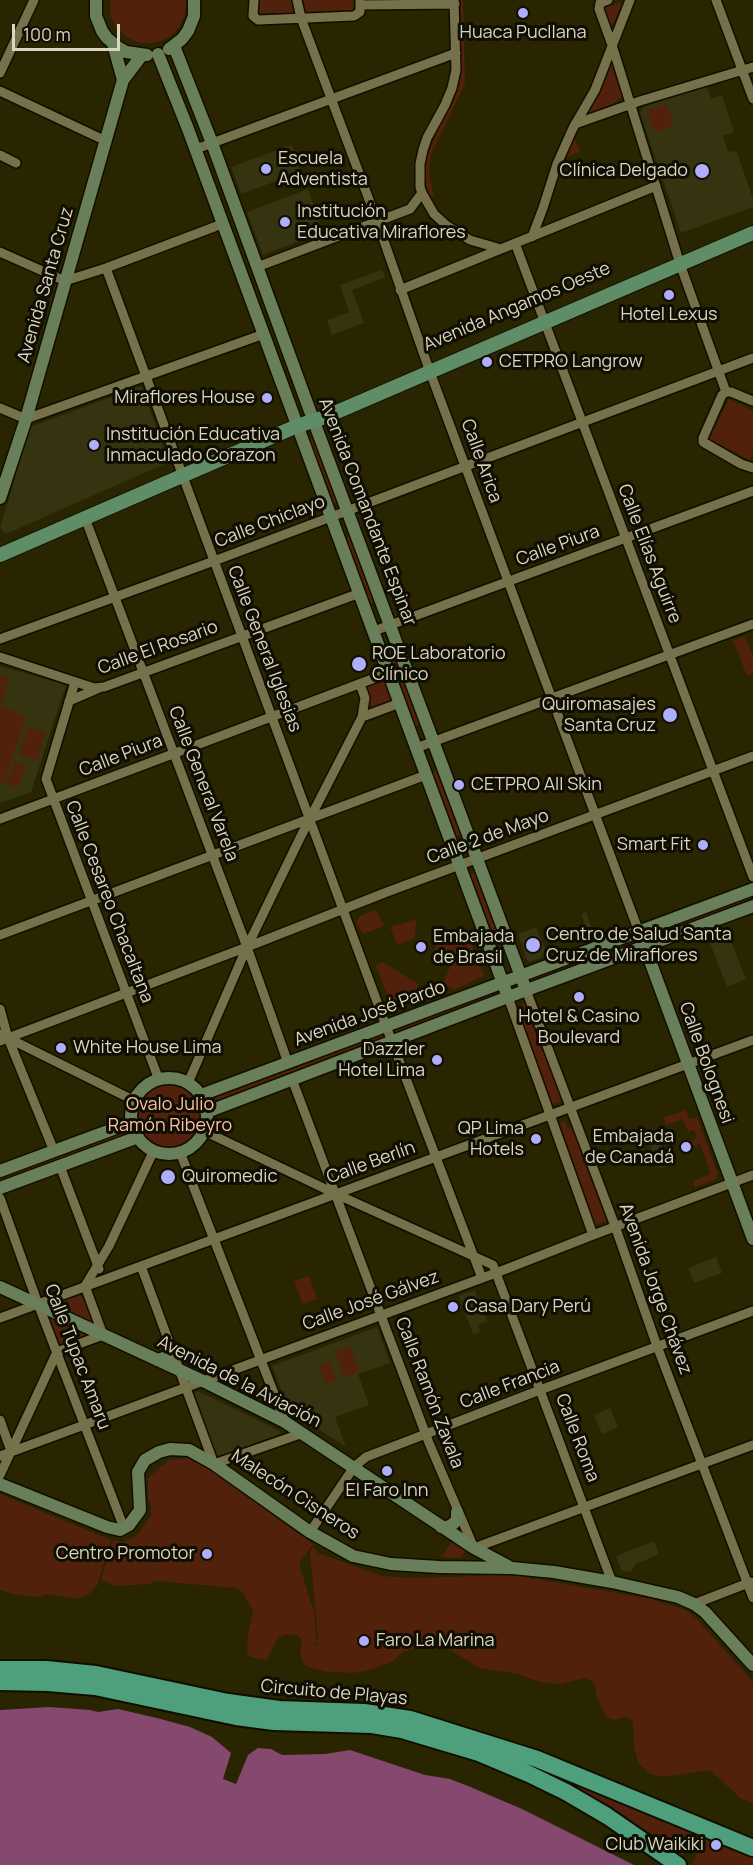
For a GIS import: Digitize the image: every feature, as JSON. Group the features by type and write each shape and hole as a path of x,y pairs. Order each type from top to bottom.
{"highway":[{"name":"Circuito de Playas","path":"0,1669 46,1669 96,1674 228,1702 279,1709 364,1712 410,1719 537,1759 753,1848"},
{"name":"Circuito de Playas","path":"0,1682 95,1687 236,1717 274,1722 372,1725 402,1730 479,1753 538,1778 607,1816 678,1865"}],"main road":[{"path":"96,0 96,16 107,38 126,52 142,56 158,54 182,39 191,24 195,9 194,0"},
{"path":"113,44 123,80"},
{"name":"Avenida Comandante Espinar","path":"174,46 526,990"},
{"name":"Avenida Comandante Espinar","path":"158,54 196,149 508,996"},
{"name":"Avenida Santa Cruz","path":"0,498 26,419 123,80 142,56"},
{"name":"Avenida Angamos Oeste","path":"0,555 679,260 753,225"},
{"name":"Avenida Angamos Oeste","path":"679,260 753,233"},
{"path":"252,303 268,297"},
{"name":"Avenida José Pardo","path":"201,1095 753,889"},
{"name":"Avenida José Pardo","path":"207,1112 508,996 753,906"},
{"name":"Calle Bolognesi","path":"639,932 753,1239"},
{"path":"172,1078 188,1083 201,1095 207,1112 204,1131 196,1142 180,1152 167,1153 145,1145 138,1137 132,1122 135,1101 146,1087 159,1080 172,1078"},
{"path":"0,1171 132,1122"},
{"path":"0,1188 138,1137"},
{"name":"Avenida de la Aviación","path":"0,1287 203,1380 285,1422 441,1527 512,1568"},
{"path":"158,1360 168,1356 171,1347"},
{"name":"Malecón Cisneros","path":"124,1528 140,1510 138,1472 145,1460 159,1452 189,1450 214,1464 310,1532 353,1556 391,1564 512,1568 612,1582 678,1597 694,1604 709,1615 751,1660"},
{"path":"0,1484 115,1530 124,1528"},
{"path":"441,1527 453,1524 457,1520 457,1512"},
{"path":"454,1567 469,1559 474,1548"}],"street":[{"path":"0,73 34,0"},
{"path":"254,0 253,16 258,20 354,16 359,14 360,3 454,2 456,70 452,88 423,150 419,179 422,194 434,214 446,225 470,240 501,249"},
{"name":"Calle Arica","path":"297,0 301,18 377,221 400,290 639,932"},
{"path":"532,237 557,164 575,124 595,90 630,0"},
{"path":"716,0 753,99"},
{"path":"604,2 599,9 679,260 726,392"},
{"path":"196,149 456,53"},
{"path":"575,124 630,104 753,67"},
{"path":"0,91 106,141"},
{"path":"0,155 16,163"},
{"path":"400,290 656,186"},
{"path":"257,267 410,209 422,194"},
{"path":"410,209 434,214"},
{"path":"0,252 65,281 222,224"},
{"name":"Calle Elías Aguirre","path":"515,243 753,877"},
{"name":"Calle General Iglesias","path":"106,268 386,1026"},
{"path":"0,408 26,419 264,334"},
{"name":"Calle Chiclayo","path":"0,639 753,358"},
{"path":"753,401 732,392 726,392 722,395 703,438 703,442 749,468 753,468"},
{"name":"Calle Piura","path":"374,631 753,491"},
{"name":"Calle General Varela","path":"86,518 213,855 288,1063"},
{"name":"Calle El Rosario","path":"0,657 99,688 360,593"},
{"path":"416,748 753,624"},
{"name":"Calle Piura","path":"0,819 388,673"},
{"name":"Calle Cesareo Chacaltana","path":"75,682 45,777 159,1080"},
{"path":"188,1083 247,947 362,717 365,698 360,684"},
{"path":"69,701 99,688"},
{"path":"362,717 400,703"},
{"name":"Calle 2 de Mayo","path":"3,1038 753,756"},
{"path":"0,935 426,775"},
{"path":"317,803 317,810 323,814"},
{"path":"298,841 309,837 317,838"},
{"path":"234,952 240,954 242,960"},
{"name":"Avenida Jorge Chávez","path":"526,990 701,1463 750,1582 753,1599"},
{"path":"508,996 593,1234"},
{"path":"0,1009 3,1038 54,1151"},
{"path":"386,1026 469,1252 482,1278"},
{"path":"3,1038 135,1101"},
{"name":"Calle Berlín","path":"0,1318 753,1040"},
{"name":"Calle Ramón Zavala","path":"292,1079 426,1435 474,1548"},
{"path":"204,1131 336,1194 469,1252 493,1265 496,1273"},
{"path":"0,1475 57,1352 103,1335 85,1286 98,1266 154,1150"},
{"path":"180,1152 285,1422"},
{"path":"60,1166 103,1280"},
{"name":"Calle José Gálvez","path":"0,1456 496,1273 593,1234 753,1175"},
{"name":"Calle Tupac Amaru","path":"0,1198 124,1528"},
{"path":"141,1266 214,1464 303,1433"},
{"name":"Calle Roma","path":"496,1273 612,1582"},
{"name":"Calle Francia","path":"310,1532 354,1467 366,1457 753,1311"},
{"path":"0,1420 11,1451"},
{"path":"474,1548 753,1444"},
{"path":"694,1604 750,1582"}],"shaded area":[{"name":"Clínica Delgado","path":"707,86 711,99 722,95 734,132 723,136 728,151 737,152 753,199 753,207 681,233 640,113 643,107"},
{"name":"Escuela Adventista","path":"292,145 301,172 241,194 231,167"},
{"name":"Institución Educativa Miraflores","path":"308,189 323,232 263,255 247,212"},
{"path":"382,270 385,277 352,290 364,323 332,335 327,320 349,312 340,285"},
{"name":"Institución Educativa Inmaculado Corazon","path":"141,386 169,462 6,534 0,528 30,427"},
{"path":"0,666 66,685 31,792 0,803"},
{"path":"586,912 596,938 591,940 581,914"},
{"name":"Centro de Salud Santa Cruz de Miraflores","path":"536,927 548,955 530,962 527,960 518,934"},
{"path":"727,931 746,979 727,987 708,938"},
{"path":"657,1134 669,1165 659,1169 647,1138"},
{"path":"716,1257 722,1273 694,1283 688,1268"},
{"path":"475,1290 487,1321 478,1325 480,1332 473,1334 459,1296"},
{"path":"377,1327 390,1363 358,1374 369,1405 335,1417 346,1447 289,1410 272,1366"},
{"path":"198,1391 280,1431 280,1434 220,1456 215,1455 193,1394"},
{"path":"610,1408 618,1427 602,1434 594,1415"},
{"path":"654,1541 659,1554 636,1564 631,1572 621,1570 616,1556"},
{"path":"49,1707 98,1712 118,1709 190,1727 212,1737 231,1753 223,1779 236,1784 248,1755 258,1748 271,1749 282,1755 325,1754 350,1750 425,1775 450,1779 468,1786 522,1809 634,1865 0,1865 0,1710"}],"green space":[{"path":"110,0 186,0 185,15 173,34 164,40 142,43 132,40 115,26 111,16"},
{"path":"258,0 292,0 293,12 258,13"},
{"path":"303,0 353,0 353,11 306,13"},
{"path":"461,0 463,0 465,84 431,154 429,174 434,196 430,199 424,176 427,156 461,75"},
{"path":"623,2 610,30 603,8"},
{"path":"614,53 626,87 621,98 613,104 582,116"},
{"path":"667,104 674,126 654,132 648,113 650,110"},
{"path":"574,136 580,152 564,158"},
{"path":"729,399 753,411 753,453 750,460 709,439"},
{"path":"314,438 338,502 329,506 305,441"},
{"path":"351,537 376,601 367,605 342,540"},
{"path":"745,636 753,656 753,673 747,676 733,640"},
{"path":"397,659 421,724 412,727 388,662"},
{"path":"0,676 9,678 1,705 26,718 4,782 0,783"},
{"path":"381,678 386,681 393,700 392,704 371,712 361,686"},
{"path":"28,727 46,732 37,760 19,755"},
{"path":"14,762 26,767 18,788 6,783"},
{"path":"439,769 463,834 454,837 430,773"},
{"path":"477,872 501,935 492,939 468,876"},
{"path":"748,895 750,897 748,903 649,940 645,936 645,933"},
{"path":"376,910 384,926 363,934 356,923 360,916"},
{"path":"417,919 414,939 397,945 390,927"},
{"path":"446,930 466,931 484,976 454,990 443,984 453,959 434,950"},
{"path":"634,938 636,943 529,983 528,981 529,975"},
{"path":"383,962 418,984 415,1000 393,1009 376,965"},
{"path":"491,989 493,997 399,1034 218,1101 214,1095"},
{"path":"527,1003 562,1101 551,1105 515,1007"},
{"name":"Ovalo Julio Ramón Ribeyro","path":"177,1081 189,1087 198,1096 204,1108 202,1128 194,1139 177,1149 163,1149 146,1139 138,1128 136,1108 146,1091 157,1083"},
{"path":"686,1110 689,1119 697,1117 718,1174 715,1180 695,1187 693,1181 711,1174 700,1144 694,1146 692,1140 697,1138 694,1130 688,1132 683,1119 666,1125 663,1118"},
{"path":"565,1121 567,1127 573,1128 607,1221 595,1225 559,1123"},
{"path":"122,1125 127,1135 0,1182 0,1171"},
{"path":"309,1276 317,1299 303,1304 294,1281"},
{"path":"77,1294 84,1298 94,1322 91,1325 53,1308 55,1302"},
{"path":"49,1316 84,1332 85,1338 60,1346"},
{"path":"350,1346 359,1372 344,1377 335,1352"},
{"path":"330,1362 337,1380 325,1384 319,1366"},
{"path":"187,1458 206,1467 313,1544 299,1564 314,1612 317,1644 304,1640 317,1645 318,1638 310,1552 313,1546 318,1553 382,1576 413,1578 507,1574 651,1599 686,1610 697,1619 753,1682 753,1803 740,1798 710,1770 664,1777 650,1774 638,1763 634,1746 633,1721 627,1717 614,1720 606,1717 597,1697 594,1683 586,1678 560,1684 540,1682 518,1674 479,1668 447,1648 414,1648 403,1652 393,1661 373,1669 354,1673 327,1672 304,1665 300,1654 302,1639 290,1634 281,1636 276,1641 267,1660 251,1657 247,1650 253,1611 243,1593 236,1588 156,1581 149,1584 116,1586 101,1580 113,1540 122,1542 135,1537 151,1516 151,1505 148,1498 150,1476 169,1460"},
{"path":"0,1494 111,1540 97,1586 89,1594 78,1599 48,1594 38,1597 0,1590"},
{"path":"451,1542 467,1549 460,1559 442,1557"},
{"path":"523,1759 702,1834 697,1845 690,1845 679,1859 527,1768"},
{"name":"Club Waikiki","path":"707,1835 753,1855 753,1865 694,1865 692,1863"}],"place":[{"name":"Huaca Pucllana","path":"523,13"},
{"name":"Escuela Adventista","path":"266,169"},
{"name":"Clínica Delgado","path":"702,171"},
{"name":"Institución Educativa Miraflores","path":"285,222"},
{"name":"Hotel Lexus","path":"669,295"},
{"name":"CETPRO Langrow","path":"487,362"},
{"name":"Miraflores House","path":"267,398"},
{"name":"Institución Educativa Inmaculado Corazon","path":"94,445"},
{"name":"ROE Laboratorio Clínico","path":"359,664"},
{"name":"Quiromasajes Santa Cruz","path":"670,715"},
{"name":"CETPRO All Skin","path":"459,785"},
{"name":"Smart Fit","path":"703,845"},
{"name":"Centro de Salud Santa Cruz de Miraflores","path":"533,945"},
{"name":"Embajada de Brasil","path":"421,947"},
{"name":"Hotel & Casino Boulevard","path":"579,997"},
{"name":"White House Lima","path":"61,1048"},
{"name":"Dazzler Hotel Lima","path":"437,1060"},
{"name":"QP Lima Hotels","path":"536,1139"},
{"name":"Embajada de Canadá","path":"686,1147"},
{"name":"Quiromedic","path":"168,1177"},
{"name":"Casa Dary Perú","path":"453,1307"},
{"name":"El Faro Inn","path":"387,1471"},
{"name":"Centro Promotor","path":"207,1554"},
{"name":"Faro La Marina","path":"364,1641"},
{"name":"Club Waikiki","path":"716,1845"}]}
